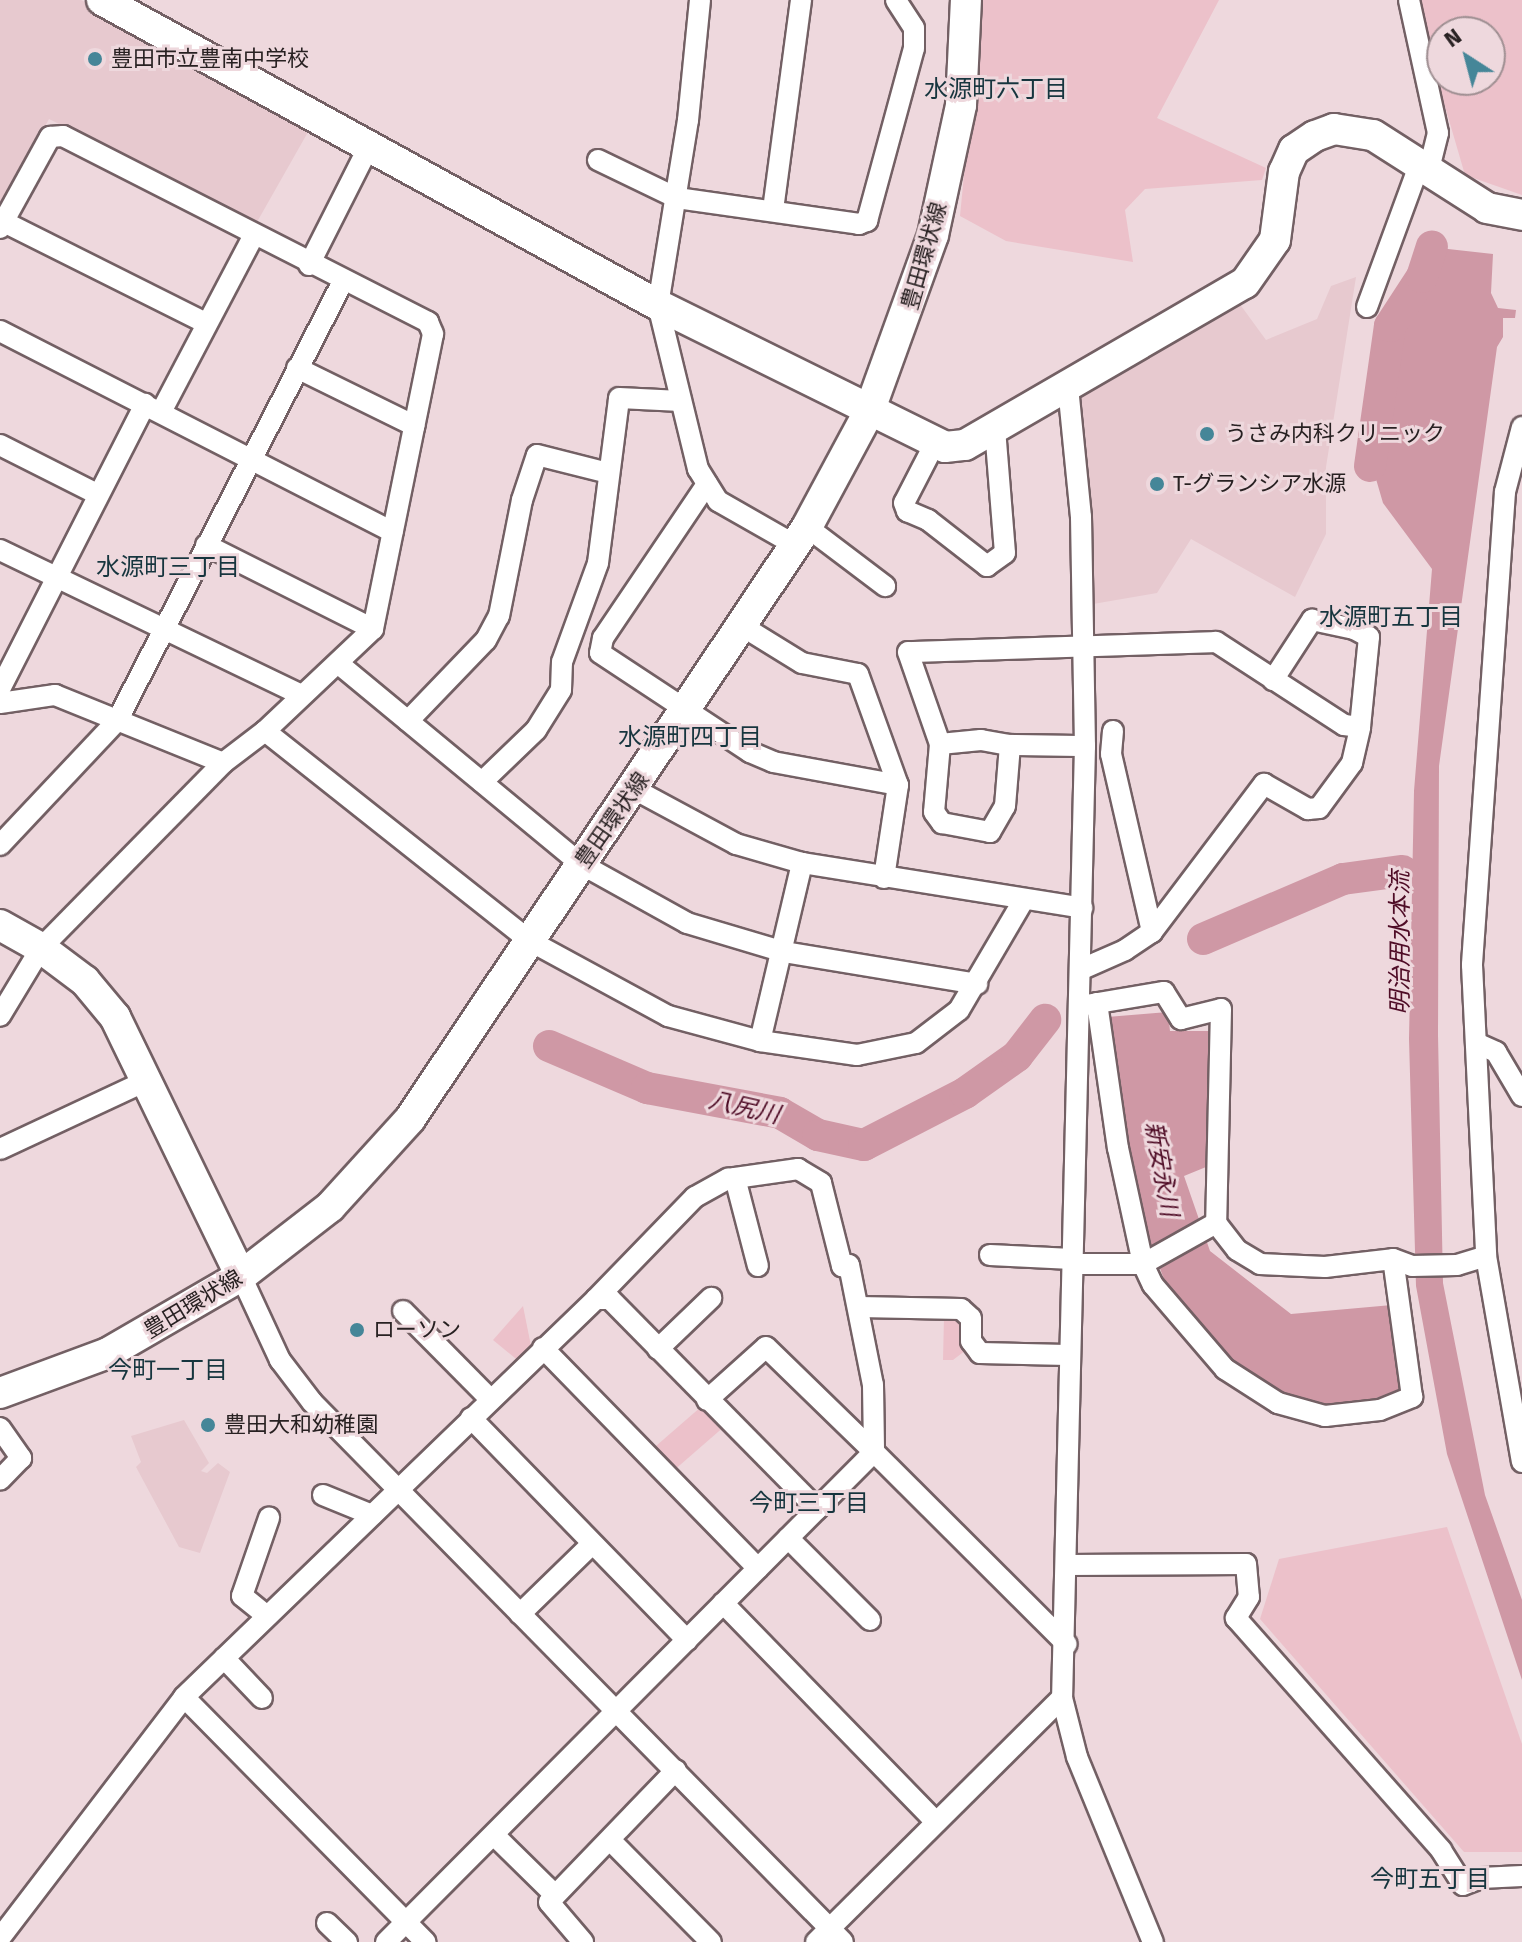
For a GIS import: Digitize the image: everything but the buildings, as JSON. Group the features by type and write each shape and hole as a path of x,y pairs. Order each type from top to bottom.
{"street":[{"path":"700,0 677,198 658,305 698,469 718,501 742,519 801,536 885,586"},
{"path":"773,210 801,0"},
{"path":"598,160 677,198 867,221 914,48 914,28 896,0"},
{"name":"豊田環状線","path":"0,1393 108,1353 241,1276 330,1207 391,1142 634,789 801,536 869,412 933,235 961,105 966,0"},
{"path":"1367,307 1438,133 1409,0"},
{"path":"111,2 658,305 934,445 965,445 1245,283 1275,240 1284,172 1294,150 1315,136 1334,129 1373,135 1487,208 1522,215"},
{"path":"0,1016 41,948 223,763 265,731 373,629 433,334 428,322 309,265 63,136 50,137 2,225 206,323"},
{"path":"309,265 369,146"},
{"path":"0,689 97,494 206,323 254,235"},
{"path":"0,845 117,721 249,456 343,282"},
{"path":"0,331 393,532"},
{"path":"297,368 415,426"},
{"path":"1068,387 1081,517 1085,648 1082,969 1143,1264 1153,1285 1225,1369 1278,1403 1325,1416 1380,1410 1412,1397 1402,1262"},
{"path":"482,782 536,730 561,690 562,662 598,563 619,398 681,401"},
{"path":"1522,427 1505,492 1485,736 1472,965 1486,1256 1522,1462"},
{"path":"934,445 904,503 907,511 928,520 987,566 1002,560 1005,553 995,429"},
{"path":"0,445 97,494"},
{"path":"408,721 486,640 499,616 519,512 537,455 608,473"},
{"path":"707,484 603,638 600,653 686,711 773,762 898,785"},
{"path":"206,545 373,629"},
{"path":"0,550 301,695"},
{"path":"1082,969 1125,950 1152,932 1264,784 1308,809 1319,808 1352,763 1360,727 1369,637 1354,629 1312,620 1273,680"},
{"path":"742,626 802,663 858,674 898,785 884,878"},
{"path":"1010,745 1005,806 990,832 942,823 934,812 940,744 908,652 1216,642 1344,725 1360,727"},
{"path":"339,664 581,864 687,923 784,952 977,984"},
{"path":"0,703 55,695 223,763"},
{"path":"265,731 530,941 668,1016 760,1041 857,1055 888,1052 916,1043 944,1025 977,984 1023,901"},
{"path":"1113,731 1111,754 1152,932"},
{"path":"940,744 981,740 1010,745 1085,746"},
{"path":"634,789 736,844 802,863 1023,901 1082,908"},
{"path":"760,1041 784,952 802,863"},
{"path":"0,925 41,948 85,981 115,1017 148,1080 280,1360 312,1402 396,1491 676,1770 829,1937 934,1820 1062,1698"},
{"path":"1088,1005 1164,992 1181,1019 1221,1009 1216,1223 1237,1250 1260,1264 1325,1267 1402,1262 1457,1265 1486,1256"},
{"path":"1088,1005 1067,1355 1067,1644 1062,1698 1077,1757 1153,1942"},
{"path":"1476,1043 1496,1052 1522,1096"},
{"path":"2,1146 148,1080"},
{"path":"0,1938 184,1697 596,1299 695,1197 735,1178 798,1169 821,1183 859,1307 873,1385 874,1452 496,1837 386,1942"},
{"path":"735,1178 758,1266"},
{"path":"990,1255 1143,1264 1216,1223"},
{"path":"658,1349 711,1298"},
{"path":"596,1299 610,1299 817,1509"},
{"path":"859,1307 961,1309 971,1318 971,1341 980,1353 1067,1355"},
{"path":"403,1311 490,1399"},
{"path":"707,1400 766,1347 1067,1644"},
{"path":"543,1348 758,1568"},
{"path":"471,1418 687,1640"},
{"path":"0,1428 21,1458 0,1480"},
{"path":"323,1495 372,1515"},
{"path":"267,1616 242,1596 269,1518"},
{"path":"788,1538 870,1620"},
{"path":"520,1614 592,1544"},
{"path":"1068,1565 1246,1564 1249,1597 1236,1618 1441,1850 1463,1885 1481,1878 1522,1876"},
{"path":"723,1603 934,1820"},
{"path":"224,1658 262,1698"},
{"path":"184,1697 426,1942"},
{"path":"583,1942 548,1907 554,1894 611,1841 676,1770"},
{"path":"496,1837 554,1894"},
{"path":"611,1841 711,1942"},
{"path":"327,1923 347,1942"}],"shaded area":[{"name":"豊田市立豊南中学校","path":"0,0 81,0 312,125 257,222 49,119 0,212"},
{"path":"981,0 1219,0 1157,118 1266,168 1262,180 1145,189 1125,210 1133,262 1006,241 960,216"},
{"path":"1414,0 1522,0 1522,195 1465,175 1442,96 1506,96 1506,16 1426,16 1426,41"},
{"name":"うさみ内科クリニック","path":"1356,277 1326,467 1326,534 1295,597 1191,539 1157,593 1093,604 1080,400 1085,390 1103,374 1239,303 1266,340 1317,319 1331,286"},
{"path":"523,1306 532,1351 521,1363 493,1340"},
{"path":"944,1317 962,1323 961,1344 966,1350 953,1360 943,1360"},
{"path":"702,1406 722,1429 673,1471 654,1448"},
{"path":"184,1420 209,1463 201,1471 207,1473 218,1463 230,1472 200,1553 179,1547 136,1467 141,1462 131,1436"},
{"path":"1447,1527 1522,1744 1522,1852 1464,1852 1260,1619 1279,1559"}],"water":[{"path":"1439,248 1493,254 1491,293 1498,308 1516,310 1515,318 1503,318 1503,337 1497,347 1439,766 1438,1035 1443,1283 1485,1495 1522,1600 1522,1680 1447,1454 1416,1286 1409,1039 1414,791 1432,569 1383,503 1376,479 1395,337 1401,318 1434,272"},
{"name":"新安永川","path":"1168,1012 1170,1031 1209,1031 1206,1167 1184,1176 1210,1251 1291,1314 1392,1305 1400,1393 1333,1407 1279,1394 1218,1356 1167,1287 1142,1221 1128,1161 1107,1017"}],"waterway":[{"path":"1370,466 1390,326 1422,277 1432,247"},
{"name":"八尻川","path":"1203,939 1343,879 1402,871"},
{"name":"八尻川","path":"549,1046 647,1088 780,1113 818,1135 864,1145 965,1093 1017,1056 1045,1020"}],"place":[{"name":"豊田市立豊南中学校","path":"95,59"},
{"name":"うさみ内科クリニック","path":"1207,434"},
{"name":"T-グランシア水源","path":"1157,484"},
{"name":"ローソン","path":"357,1330"},
{"name":"豊田大和幼稚園","path":"208,1425"}],"district":[{"name":"水源町六丁目","path":"996,90"},
{"name":"水源町三丁目","path":"168,568"},
{"name":"水源町五丁目","path":"1391,618"},
{"name":"水源町四丁目","path":"690,738"},
{"name":"今町一丁目","path":"168,1371"},
{"name":"今町三丁目","path":"809,1504"},
{"name":"今町五丁目","path":"1430,1880"}],"water label":[{"name":"明治用水本流","path":"1401,943"}]}
